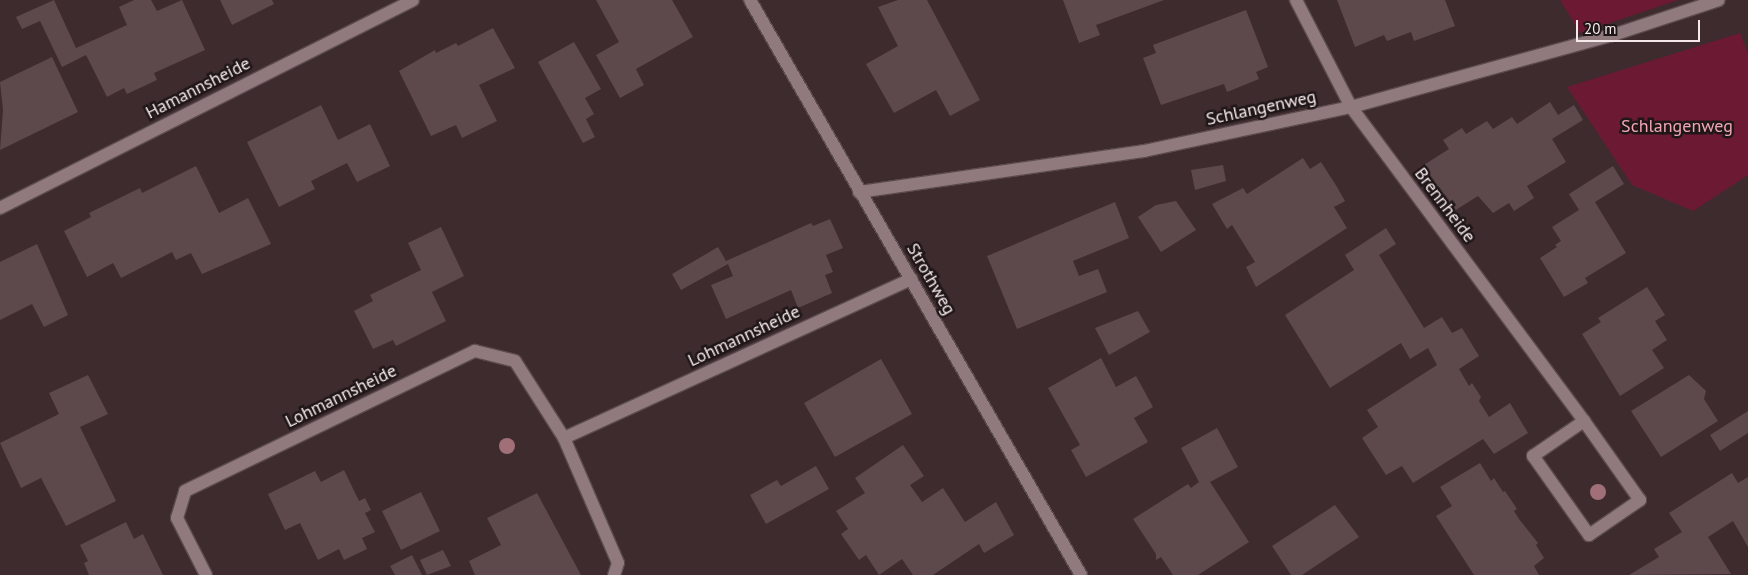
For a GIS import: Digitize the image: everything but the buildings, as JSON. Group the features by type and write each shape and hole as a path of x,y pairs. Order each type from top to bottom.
{"street":[{"name":"Hamannsheide","path":"0,208 413,0"},
{"name":"Strothweg","path":"750,0 1081,575"},
{"name":"Brennheide","path":"1296,0 1351,107 1584,421 1640,500 1589,535 1533,456 1584,421"},
{"name":"Schlangenweg","path":"859,192 1144,151 1351,107 1616,34 1719,0"},
{"name":"Lohmannsheide","path":"564,438 911,279"},
{"name":"Lohmannsheide","path":"206,575 177,518 185,492 475,351 515,361 564,438 618,563 614,575"}],"green space":[{"path":"1560,0 1678,0 1580,33"},
{"name":"Schlangenweg","path":"1740,33 1748,54 1748,175 1693,211 1632,185 1567,87"}]}
